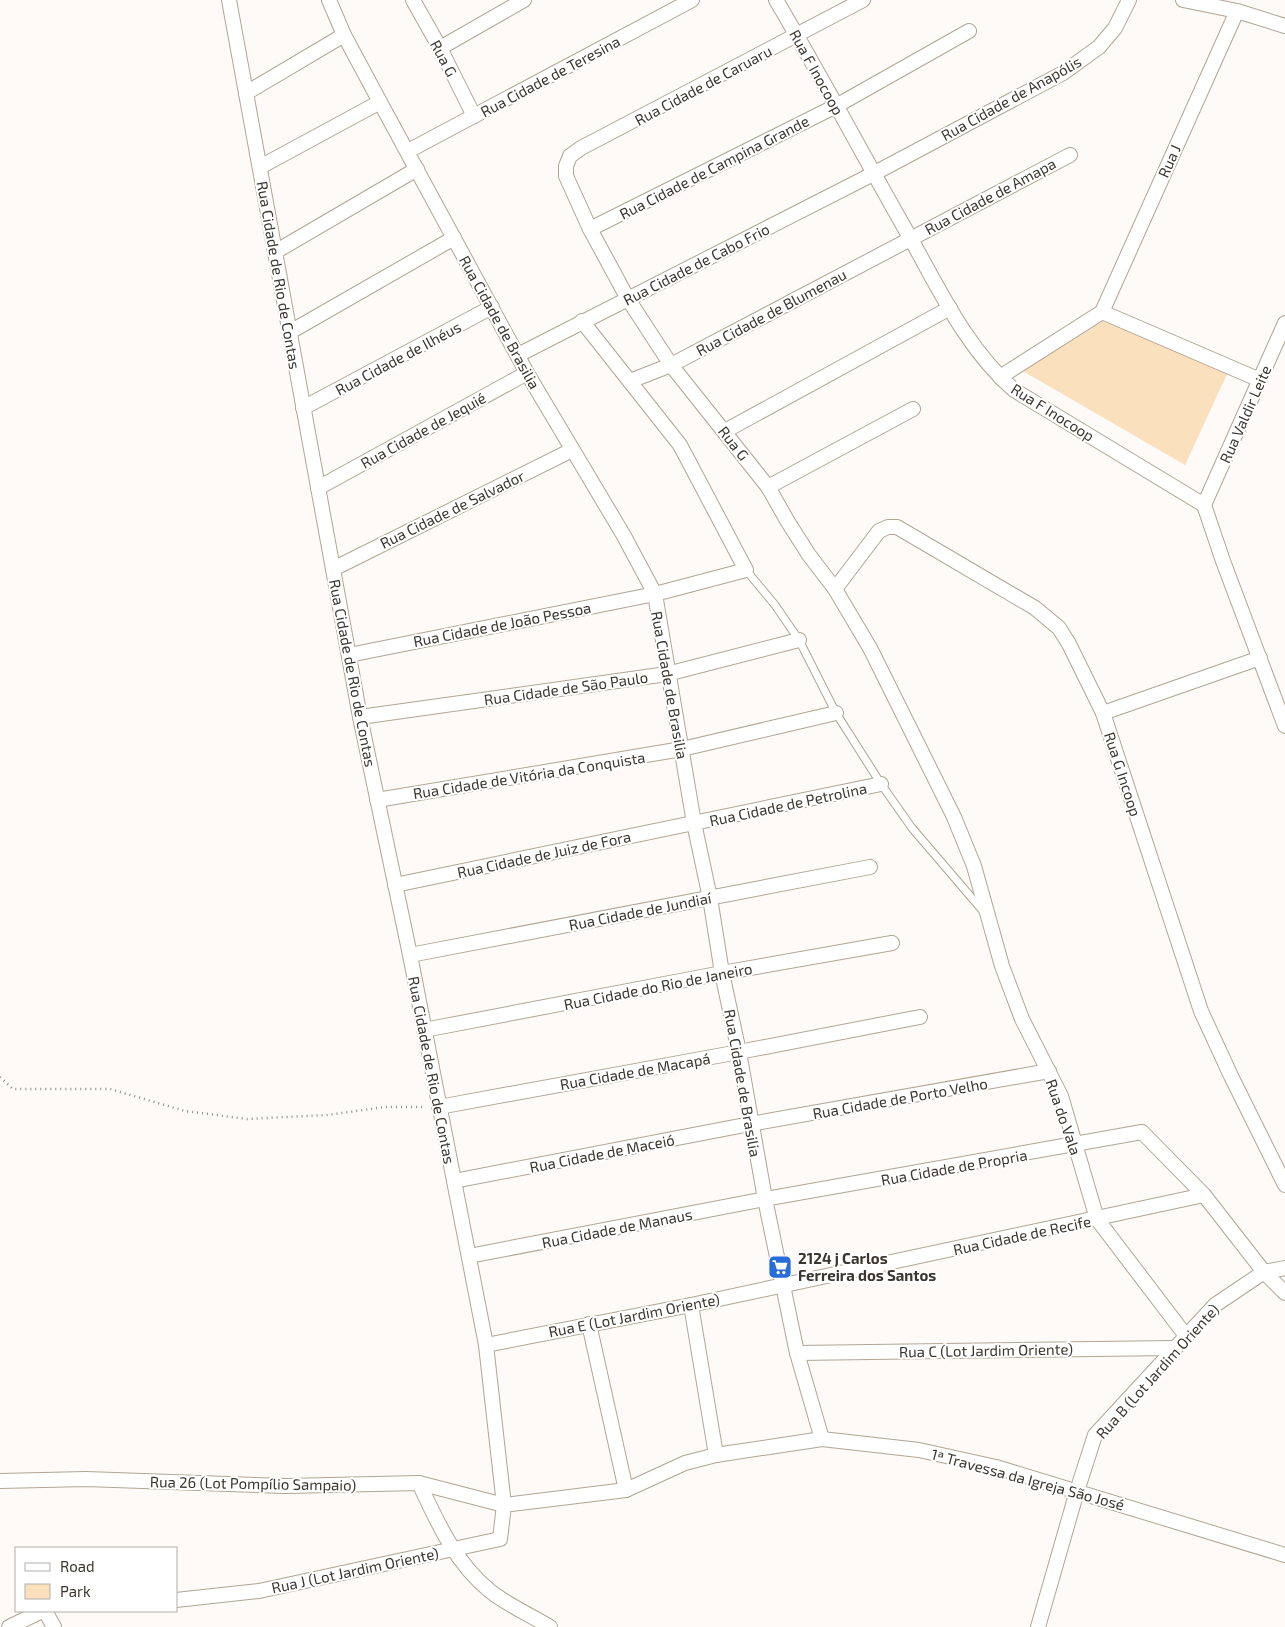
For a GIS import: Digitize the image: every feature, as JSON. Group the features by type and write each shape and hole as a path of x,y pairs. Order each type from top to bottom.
{"street":[{"name":"Rua Cidade de Rio de Contas","path":"229,0 360,717 410,955 486,1344 504,1505"},
{"name":"Rua Cidade de Brasilia","path":"329,0 344,35 527,373 624,536 655,594 667,674 694,823 710,898 722,973 739,1052 750,1124 797,1353 822,1439"},
{"name":"Rua G","path":"413,0 440,48 474,116"},
{"path":"440,48 507,4 524,0"},
{"name":"Rua Cidade de Teresina","path":"408,151 692,0"},
{"name":"Rua F Inocoop","path":"776,0 950,308 982,357 1014,390 1204,504"},
{"name":"Rua Cidade de Caruaru","path":"570,156 581,148 863,0"},
{"name":"Rua Cidade de Anapólis","path":"873,174 1063,73 1099,47 1115,28 1128,0"},
{"path":"1183,0 1198,1 1285,26"},
{"name":"Rua J","path":"1102,312 1237,11"},
{"name":"Rua Cidade de Campina Grande","path":"590,229 836,106 969,31"},
{"path":"246,93 344,35"},
{"path":"260,167 380,102"},
{"name":"Rua Cidade de Amapa","path":"910,238 1070,154"},
{"name":"Rua G","path":"570,156 566,166 566,176 590,229 628,299 671,365 768,487 809,555 835,589 870,648 954,817 974,866 987,915"},
{"path":"275,252 417,169"},
{"name":"Rua Cidade de Cabo Frio","path":"518,355 873,174"},
{"path":"290,332 454,238"},
{"name":"Rua Cidade de Blumenau","path":"630,381 671,365 910,238"},
{"name":"Rua Cidade de Ilhéus","path":"303,408 492,308"},
{"path":"725,431 950,308"},
{"path":"1000,377 1102,312 1260,380"},
{"path":"582,322 680,445 746,570"},
{"name":"Rua Valdir Leite","path":"1204,504 1285,323"},
{"name":"Rua Cidade de Jequié","path":"318,488 527,373"},
{"path":"768,487 913,409"},
{"name":"Rua Cidade de Salvador","path":"333,568 572,450"},
{"path":"1204,504 1223,561 1285,726"},
{"name":"Rua G Incoop","path":"835,589 879,531 888,527 897,527 1035,608 1058,628 1069,644 1103,713 1201,1011 1285,1185"},
{"name":"Rua Cidade de João Pessoa","path":"349,655 655,594 746,570"},
{"name":"Rua Cidade de São Paulo","path":"360,717 667,674 799,640"},
{"path":"1103,713 1260,658"},
{"name":"Rua Cidade de Vitória da Conquista","path":"377,800 682,749 836,713"},
{"name":"Rua Cidade de Petrolina","path":"694,823 882,784"},
{"name":"Rua Cidade de Juiz de Fora","path":"395,885 694,823"},
{"name":"Rua Cidade de Jundiaí","path":"410,955 870,867"},
{"name":"Rua do Vala","path":"987,915 1002,966 1022,1019 1061,1096 1074,1146 1097,1219 1183,1332"},
{"name":"Rua Cidade do Rio de Janeiro","path":"424,1030 722,973 892,943"},
{"name":"Rua Cidade de Macapá","path":"439,1106 920,1017"},
{"name":"Rua Cidade de Porto Velho","path":"750,1124 1049,1072"},
{"name":"Rua Cidade de Maceió","path":"454,1181 750,1124"},
{"name":"Rua Cidade de Propria","path":"765,1199 1074,1146 1142,1132 1204,1196"},
{"path":"1204,1196 1264,1272 1285,1293"},
{"name":"Rua Cidade de Recife","path":"782,1284 1204,1196"},
{"name":"Rua Cidade de Manaus","path":"468,1256 765,1199"},
{"path":"1264,1272 1285,1268"},
{"name":"Rua B (Lot Jardim Oriente)","path":"1038,1627 1095,1435 1215,1305 1264,1272"},
{"name":"Rua E (Lot Jardim Oriente)","path":"486,1344 691,1304 782,1284"},
{"path":"691,1304 716,1455"},
{"path":"589,1324 626,1490"},
{"name":"Rua C (Lot Jardim Oriente)","path":"797,1353 1175,1348"},
{"name":"1ª Travessa da Igreja São José","path":"504,1505 626,1490 685,1463 716,1455 822,1439 919,1450 996,1467 1285,1555"},
{"name":"Rua 26 (Lot Pompílio Sampaio)","path":"0,1482 86,1479 286,1486 419,1483 504,1505"},
{"path":"419,1483 434,1515 465,1566 491,1592 550,1627"},
{"name":"Rua J (Lot Jardim Oriente)","path":"178,1600 259,1591 500,1539 504,1505"},
{"path":"9,1627 41,1612"},
{"path":"44,1612 54,1627"}],"lane":[{"path":"746,570 799,640 836,713 882,784 918,835 987,915"}],"path":[{"path":"0,1076 13,1089 110,1089 185,1111 247,1119 328,1114 385,1106 439,1106"}],"green space":[{"path":"1100,314 1228,372 1185,465 1021,370"}],"place":[{"name":"2124 j Carlos Ferreira dos Santos","path":"780,1267"}]}
